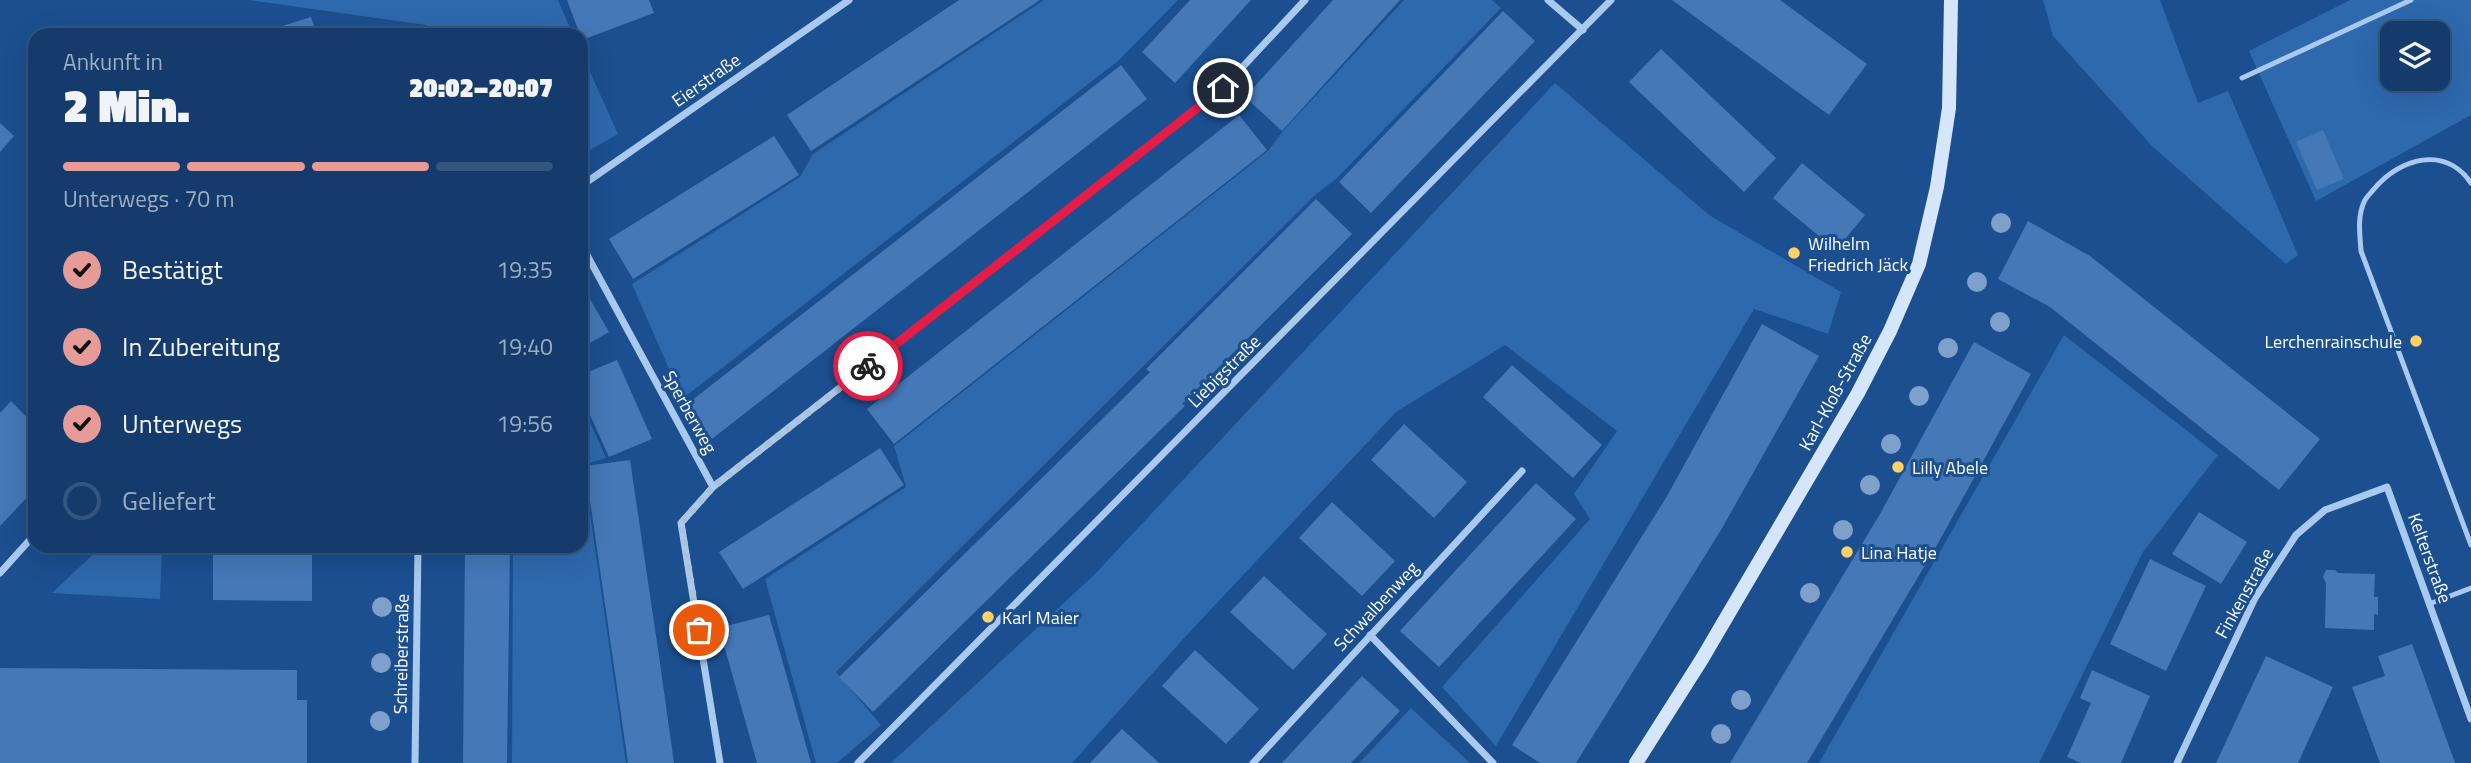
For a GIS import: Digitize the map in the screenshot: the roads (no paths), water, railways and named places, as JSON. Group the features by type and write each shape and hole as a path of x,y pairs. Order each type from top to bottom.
{"main road":[{"name":"Karl-Kloß-Straße","path":"1636,763 1702,659 1858,393 1890,331 1919,264 1937,187 1948,108 1951,0"}],"street":[{"name":"Eierstraße","path":"588,181 849,0"},
{"path":"720,763 681,523 713,487 1223,88 1305,0"},
{"path":"1548,0 1583,30"},
{"name":"Liebigstraße","path":"858,763 1611,0"},
{"name":"Sperberweg","path":"588,257 713,487"},
{"name":"Schwalbenweg","path":"1253,763 1522,471"},
{"name":"Kelterstraße","path":"2387,487 2471,719"},
{"name":"Finkenstraße","path":"2177,763 2255,598 2296,534 2325,510 2387,487"},
{"path":"0,573 28,542"},
{"name":"Schreiberstraße","path":"415,763 418,553"},
{"path":"1370,635 1493,763"}],"lane":[{"path":"2242,78 2411,0"},
{"path":"2471,183 2463,171 2439,161 2418,159 2394,169 2380,182 2364,200 2359,223 2361,251 2471,545"},
{"path":"2429,604 2471,588"}],"place":[{"name":"Wilhelm Friedrich Jäck","path":"1794,253"},
{"name":"Lerchenrainschule","path":"2416,341"},
{"name":"Lilly Abele","path":"1898,467"},
{"name":"Lina Hatje","path":"1847,552"},
{"name":"Karl Maier","path":"988,617"}]}
